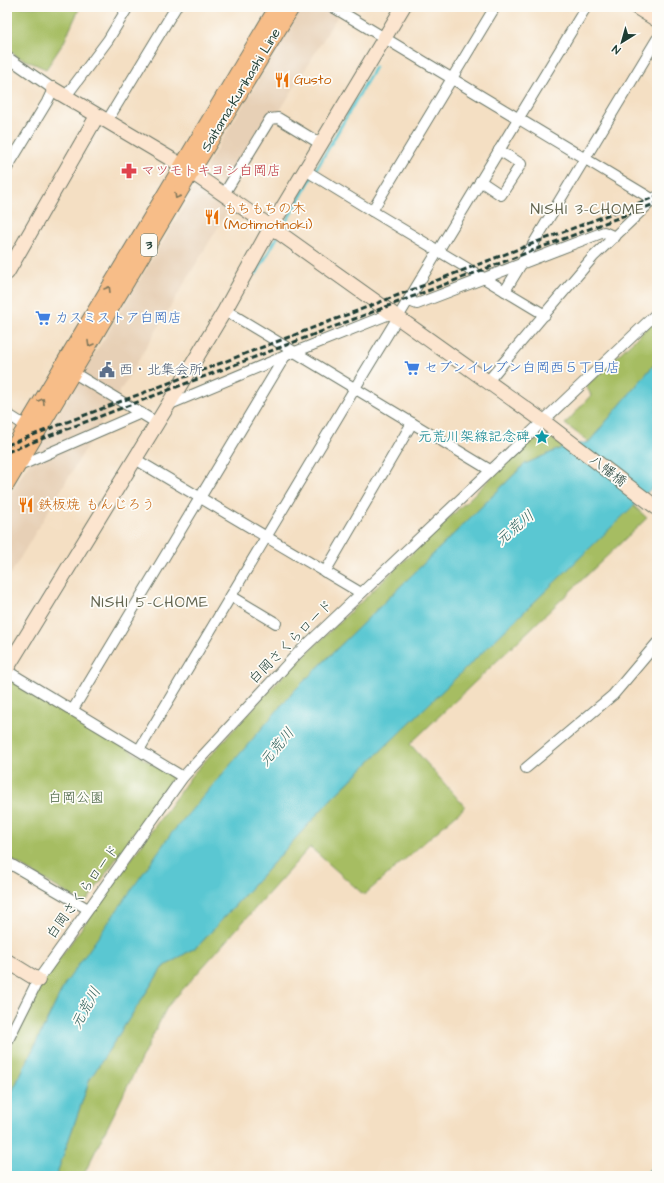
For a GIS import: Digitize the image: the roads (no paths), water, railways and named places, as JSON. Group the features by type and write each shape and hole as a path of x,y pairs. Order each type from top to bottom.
{"main road":[{"name":"Saitama-Kurihashi Line","path":"12,462 74,373 277,7"},
{"name":"Saitama-Kurihashi Line","path":"7,484 12,462 26,426 186,169 292,7"}],"street":[{"path":"66,96 108,40 128,7"},
{"path":"7,273 102,119 176,7"},
{"path":"333,7 585,159 656,199 593,257 488,381"},
{"path":"183,777 72,711 7,669 136,459 225,310 271,227 403,7"},
{"path":"372,211 495,7"},
{"path":"139,750 356,388 394,315 409,301 586,7"},
{"path":"636,7 657,20"},
{"path":"505,291 657,39"},
{"path":"7,168 47,102 53,89 9,62"},
{"name":"八幡橋","path":"53,89 186,169 224,194 564,436 655,507"},
{"path":"224,194 270,119 278,118 321,144"},
{"path":"480,181 501,195 521,164 499,150"},
{"path":"305,170 545,315"},
{"path":"409,301 417,304 604,232 615,237"},
{"path":"225,310 490,470"},
{"name":"白岡さくらロード","path":"7,1042 38,980 183,777 296,655 657,313"},
{"path":"168,405 387,315 394,315"},
{"path":"72,711 285,356"},
{"path":"74,373 157,423"},
{"path":"7,414 26,426"},
{"path":"12,462 141,414"},
{"path":"325,572 412,423"},
{"path":"136,459 361,593"},
{"path":"231,596 276,622"},
{"path":"526,768 613,695 657,643"},
{"path":"7,862 88,909"},
{"path":"7,961 38,980"},
{"path":"654,1176 657,1173"}],"water":[{"name":"元荒川","path":"657,361 657,483 333,797 199,945 162,968 90,1079 56,1176 7,1176 7,1102 65,984 170,835 294,691 525,464 564,447 589,442"}],"waterway":[{"path":"282,229 375,67"},
{"path":"256,274 278,236"},
{"path":"644,1176 650,1171 657,1160"}],"railway":[{"path":"7,445 657,196"},
{"path":"7,452 657,203"}],"place":[{"name":"Gusto","path":"282,80"},
{"name":"マツモトキヨシ白岡店","path":"129,171"},
{"name":"もちもちの木 (Motimotinoki)","path":"212,217"},
{"name":"カスミストア白岡店","path":"43,318"},
{"name":"セブンイレブン白岡西５丁目店","path":"412,368"},
{"name":"西・北集会所","path":"107,370"},
{"name":"元荒川架線記念碑","path":"542,437"},
{"name":"鉄板焼 もんじろう","path":"26,505"}],"district":[{"name":"NISHI 3-CHOME","path":"588,209"},
{"name":"NISHI 5-CHOME","path":"150,602"}],"park label":[{"name":"白岡公園","path":"76,798"}]}
